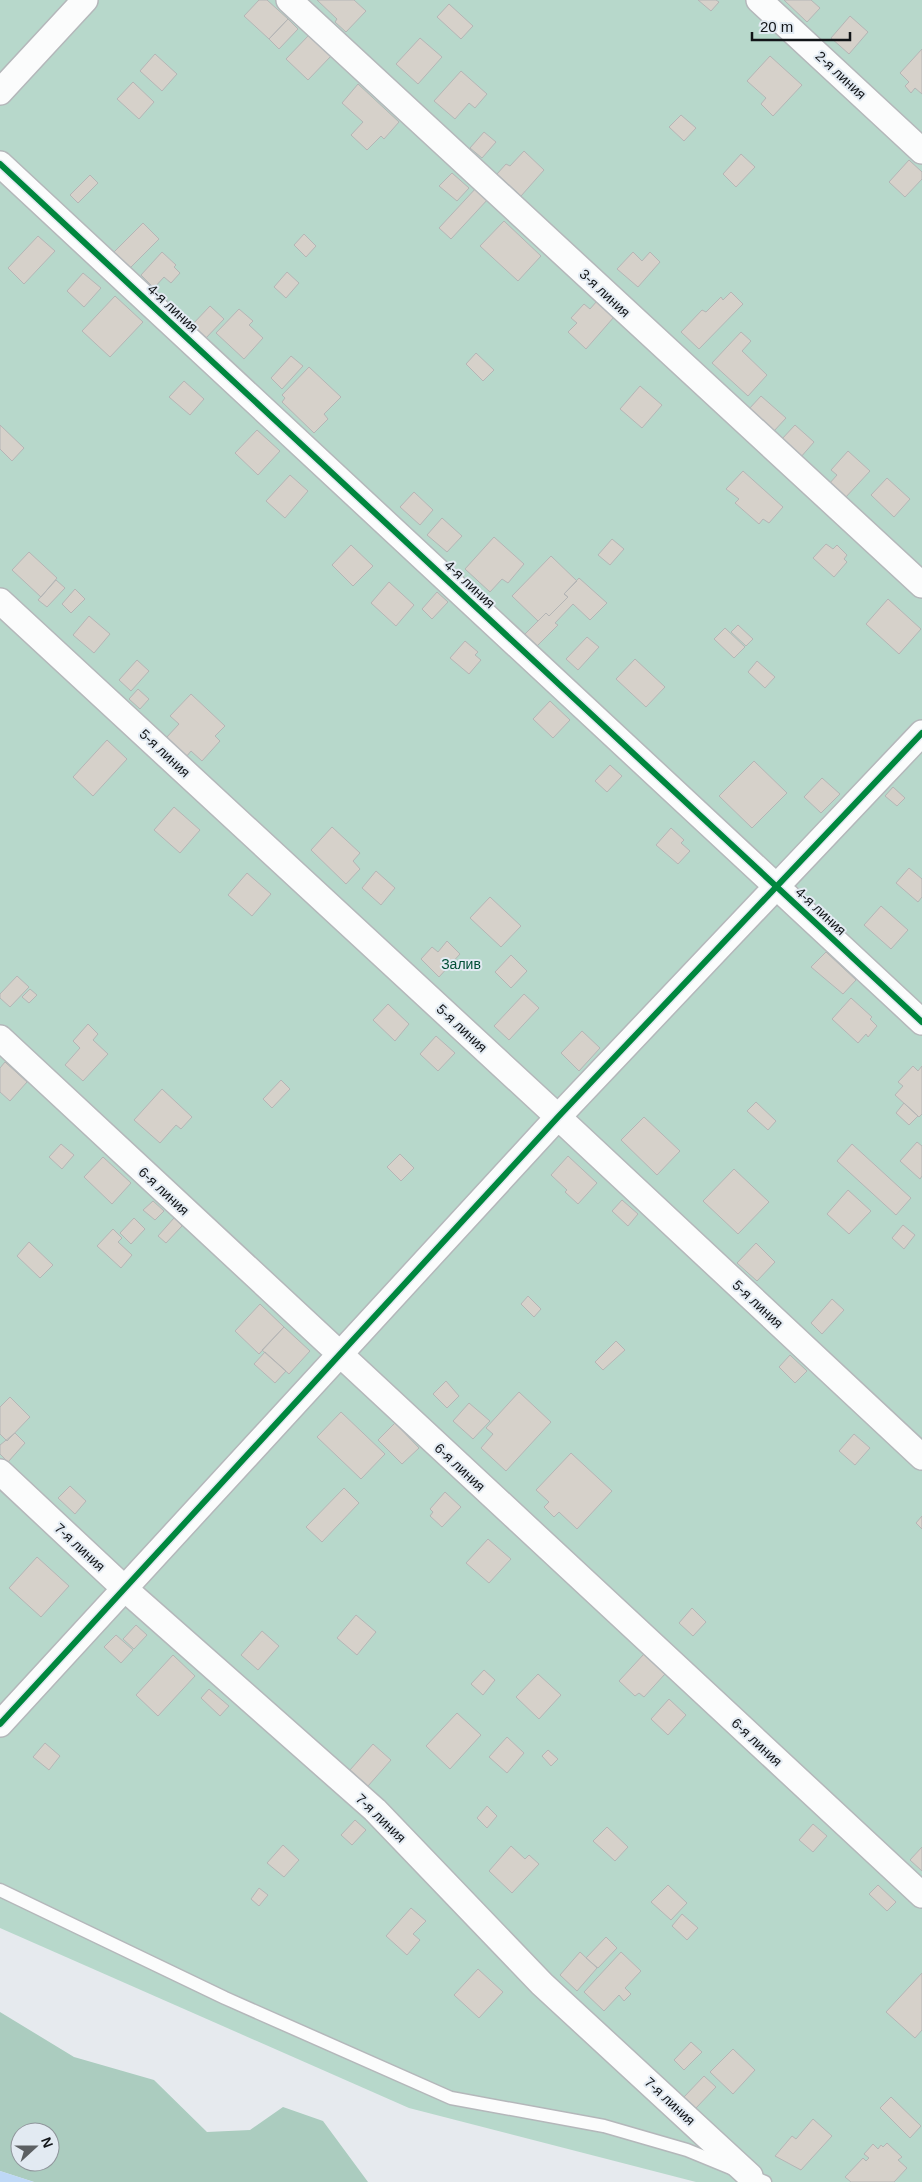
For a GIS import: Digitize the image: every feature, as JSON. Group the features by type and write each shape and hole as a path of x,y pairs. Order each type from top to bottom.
{"street":[{"path":"0,92 86,0"},
{"name":"3-я линия","path":"289,0 922,585"},
{"name":"2-я линия","path":"759,0 922,151"},
{"name":"4-я линия","path":"0,164 922,1022"},
{"name":"5-я линия","path":"0,601 558,1117 922,1457"},
{"path":"0,1724 558,1117 922,733"},
{"name":"6-я линия","path":"0,1038 922,1895"},
{"name":"7-я линия","path":"0,1472 126,1589 375,1810 542,1984 757,2179"}],"lane":[{"path":"0,1890 225,1998 452,2098 604,2126 687,2150 757,2179"}],"green space":[{"name":"Залив","path":"0,0 922,0 922,2182 696,2182 409,2108 0,1928"},
{"path":"0,2012 74,2057 154,2080 207,2132 250,2130 283,2107 323,2121 368,2182 34,2182 0,2171"}],"water":[{"path":"0,2171 34,2182 0,2182"}],"building":[{"path":"259,0 267,0 288,19 269,39 244,16"},
{"path":"317,0 354,0 366,11 346,32 335,22 337,19"},
{"path":"698,0 716,0 719,2 711,11"},
{"path":"784,0 811,0 820,8 807,22"},
{"path":"449,4 473,26 461,39 437,17"},
{"path":"850,16 868,32 849,54 831,38"},
{"path":"288,19 298,29 279,49 269,39"},
{"path":"309,35 331,56 308,80 286,59"},
{"path":"420,38 442,57 418,84 396,64"},
{"path":"922,49 922,94 915,88 911,93 905,86 909,82 900,73"},
{"path":"155,54 177,74 162,91 140,71"},
{"path":"770,56 802,85 773,116 761,104 766,98 747,81"},
{"path":"461,71 487,94 475,108 469,103 455,119 434,101"},
{"path":"133,82 154,102 139,119 117,99"},
{"path":"358,84 399,122 384,139 381,136 367,150 351,135 363,122 342,103"},
{"path":"681,115 696,128 684,141 669,127"},
{"path":"484,132 496,142 482,158 470,148"},
{"path":"524,151 544,170 521,196 497,174 506,164 510,166"},
{"path":"741,154 755,167 736,187 723,174"},
{"path":"909,160 922,172 922,179 905,197 889,182"},
{"path":"452,173 469,188 457,201 439,186"},
{"path":"90,175 98,183 78,203 70,195"},
{"path":"477,187 489,198 451,239 439,228"},
{"path":"504,221 541,256 518,281 480,246"},
{"path":"143,223 159,239 129,269 113,253"},
{"path":"304,234 316,246 306,257 294,245"},
{"path":"38,236 55,251 24,284 8,268"},
{"path":"162,252 176,265 174,267 180,273 171,283 164,277 154,288 141,275"},
{"path":"633,252 642,261 650,252 660,262 638,287 617,269"},
{"path":"287,272 299,283 286,298 274,287"},
{"path":"83,273 101,288 84,307 67,291"},
{"path":"731,292 743,304 699,349 681,332 702,310 706,312 721,297 723,300"},
{"path":"115,296 143,322 110,357 82,331"},
{"path":"597,301 614,317 586,349 568,332 577,323 571,318 584,304 590,309"},
{"path":"210,306 224,319 205,339 191,326"},
{"path":"239,309 253,321 249,325 263,338 244,359 216,333"},
{"path":"741,332 751,341 742,351 767,375 748,396 712,363"},
{"path":"476,353 494,370 483,381 466,364"},
{"path":"291,356 303,366 282,389 271,378"},
{"path":"309,367 341,397 324,414 328,419 314,433 282,402 285,398 282,395"},
{"path":"184,381 204,399 190,415 169,397"},
{"path":"640,386 662,405 642,428 620,409"},
{"path":"761,396 786,418 774,431 749,409"},
{"path":"0,425 24,448 12,461 0,449"},
{"path":"795,425 814,442 800,458 781,440"},
{"path":"257,430 280,451 258,475 235,453"},
{"path":"848,451 870,471 845,498 829,484 837,475 831,470"},
{"path":"743,471 783,507 769,523 763,519 759,524 735,503 739,499 726,489"},
{"path":"290,475 308,491 285,518 266,501"},
{"path":"887,478 910,499 894,517 871,495"},
{"path":"414,492 433,510 420,525 400,507"},
{"path":"442,518 462,536 447,552 427,535"},
{"path":"494,537 524,564 508,583 502,579 490,592 465,569"},
{"path":"612,539 624,549 610,565 598,555"},
{"path":"826,544 833,549 837,545 847,555 844,559 847,562 834,577 813,558"},
{"path":"351,545 373,566 353,586 332,565"},
{"path":"29,552 57,578 41,597 12,570"},
{"path":"551,556 577,581 564,594 568,597 549,616 546,613 538,621 512,596"},
{"path":"579,578 607,603 590,620 573,604 555,623 558,625 535,648 523,636 546,613 549,616 568,597 564,594"},
{"path":"56,580 65,588 47,607 38,600"},
{"path":"389,582 414,605 396,626 371,603"},
{"path":"75,589 85,599 71,613 62,604"},
{"path":"437,592 448,602 432,619 422,609"},
{"path":"888,599 921,629 899,654 866,624"},
{"path":"89,616 110,634 94,653 73,635"},
{"path":"738,625 753,639 746,646 731,632"},
{"path":"725,628 745,647 734,658 714,639"},
{"path":"587,637 599,647 578,670 566,659"},
{"path":"465,641 478,652 475,655 481,660 469,674 450,658"},
{"path":"635,659 665,687 646,707 616,679"},
{"path":"137,660 149,671 131,691 119,680"},
{"path":"757,661 775,677 765,688 748,672"},
{"path":"138,689 149,699 140,709 129,699"},
{"path":"191,694 225,726 215,736 220,741 202,761 191,751 186,757 166,738 179,724 170,716"},
{"path":"550,701 570,720 553,738 533,719"},
{"path":"107,740 127,759 93,796 73,777"},
{"path":"754,761 787,793 752,828 719,796"},
{"path":"610,765 622,776 607,792 595,781"},
{"path":"822,778 840,794 821,813 804,797"},
{"path":"893,787 905,798 897,806 885,796"},
{"path":"174,807 200,830 180,853 154,830"},
{"path":"332,827 360,853 353,861 360,869 346,884 311,850"},
{"path":"671,828 684,840 681,843 690,851 678,864 656,845"},
{"path":"909,868 922,879 922,897 918,902 896,883"},
{"path":"376,871 395,888 381,905 362,888"},
{"path":"247,873 271,894 252,916 228,895"},
{"path":"490,897 521,926 501,947 470,918"},
{"path":"881,906 908,930 891,949 864,925"},
{"path":"447,941 460,954 439,977 421,959 432,947 438,952"},
{"path":"826,952 856,980 843,994 811,967"},
{"path":"511,955 527,971 511,988 495,972"},
{"path":"17,976 29,987 10,1007 0,998 0,994"},
{"path":"30,989 37,995 29,1003 22,997"},
{"path":"524,994 539,1008 509,1040 494,1026"},
{"path":"851,998 872,1017 870,1019 877,1026 868,1037 866,1034 858,1043 832,1019"},
{"path":"388,1004 409,1024 395,1041 373,1020"},
{"path":"88,1024 98,1034 93,1040 108,1054 83,1081 65,1065 80,1048 73,1041"},
{"path":"582,1031 600,1048 579,1071 561,1053"},
{"path":"436,1036 455,1053 438,1071 420,1054"},
{"path":"5,1062 27,1082 10,1101 0,1092 0,1068"},
{"path":"913,1066 918,1071 922,1066 922,1114 919,1117 895,1095 903,1086 898,1082"},
{"path":"281,1080 290,1089 272,1108 263,1099"},
{"path":"162,1089 192,1117 181,1129 176,1125 160,1143 134,1120"},
{"path":"756,1102 776,1121 768,1130 747,1111"},
{"path":"904,1103 918,1116 909,1125 896,1113"},
{"path":"644,1117 680,1151 657,1175 621,1140"},
{"path":"917,1142 922,1146 922,1176 920,1179 900,1161"},
{"path":"61,1144 74,1155 62,1169 49,1157"},
{"path":"852,1144 911,1198 896,1215 837,1161"},
{"path":"400,1154 414,1168 401,1181 387,1167"},
{"path":"568,1156 597,1183 578,1204 551,1175"},
{"path":"103,1157 131,1183 112,1204 84,1177"},
{"path":"734,1169 769,1202 738,1234 703,1201"},
{"path":"848,1190 871,1211 849,1234 827,1214"},
{"path":"622,1200 638,1214 628,1226 612,1211"},
{"path":"153,1201 164,1211 155,1220 143,1210"},
{"path":"134,1218 145,1229 131,1244 120,1233"},
{"path":"174,1218 182,1226 166,1243 158,1236"},
{"path":"903,1225 915,1235 904,1249 892,1238"},
{"path":"113,1229 122,1238 118,1242 132,1255 121,1268 97,1246"},
{"path":"29,1242 53,1265 40,1278 17,1256"},
{"path":"756,1243 775,1262 757,1281 737,1263"},
{"path":"528,1296 541,1309 534,1317 521,1304"},
{"path":"832,1299 844,1310 822,1334 811,1323"},
{"path":"260,1304 284,1327 259,1354 235,1331"},
{"path":"284,1327 310,1351 289,1374 262,1350"},
{"path":"616,1341 625,1350 603,1370 595,1362"},
{"path":"265,1352 286,1371 275,1383 254,1364"},
{"path":"790,1355 807,1371 795,1383 779,1367"},
{"path":"446,1381 459,1396 447,1408 433,1394"},
{"path":"519,1392 551,1422 506,1471 481,1448 493,1434 486,1428"},
{"path":"10,1397 30,1417 7,1441 0,1434 0,1407"},
{"path":"469,1403 490,1421 473,1439 453,1421"},
{"path":"341,1412 385,1454 361,1479 317,1437"},
{"path":"395,1423 419,1448 402,1464 378,1440"},
{"path":"15,1433 25,1443 8,1462 0,1454 0,1445"},
{"path":"854,1434 870,1448 855,1465 839,1451"},
{"path":"571,1453 612,1491 577,1529 559,1512 554,1517 544,1507 549,1502 536,1490"},
{"path":"70,1486 86,1501 75,1514 58,1498"},
{"path":"344,1488 359,1503 322,1542 306,1527"},
{"path":"445,1492 461,1507 442,1527 430,1516 433,1512 430,1509"},
{"path":"922,1516 922,1529 916,1523"},
{"path":"488,1539 511,1559 489,1583 466,1563"},
{"path":"37,1557 69,1586 41,1617 9,1588"},
{"path":"692,1608 706,1622 693,1636 679,1623"},
{"path":"356,1615 376,1632 357,1655 337,1638"},
{"path":"136,1625 147,1635 134,1649 123,1639"},
{"path":"262,1631 279,1646 258,1670 241,1655"},
{"path":"116,1635 133,1650 121,1663 104,1647"},
{"path":"644,1654 665,1674 644,1697 639,1693 635,1696 619,1681"},
{"path":"173,1655 195,1676 158,1716 136,1695"},
{"path":"484,1670 495,1680 483,1695 471,1684"},
{"path":"538,1674 561,1695 539,1719 516,1697"},
{"path":"209,1689 229,1706 220,1716 201,1698"},
{"path":"669,1699 686,1715 668,1735 651,1719"},
{"path":"457,1713 481,1735 450,1769 426,1746"},
{"path":"507,1737 524,1753 507,1773 489,1757"},
{"path":"45,1743 60,1756 49,1770 33,1757"},
{"path":"373,1744 391,1760 368,1786 350,1770"},
{"path":"548,1750 558,1759 551,1766 542,1756"},
{"path":"487,1806 497,1816 487,1828 477,1818"},
{"path":"355,1820 366,1830 352,1845 341,1835"},
{"path":"813,1824 827,1836 813,1852 799,1840"},
{"path":"607,1827 628,1847 615,1861 593,1841"},
{"path":"283,1845 299,1860 284,1877 267,1863"},
{"path":"511,1846 525,1859 529,1855 539,1864 512,1893 489,1871"},
{"path":"922,1847 922,1871 910,1860"},
{"path":"668,1885 687,1903 671,1920 651,1902"},
{"path":"878,1885 896,1902 887,1911 869,1894"},
{"path":"259,1888 268,1895 259,1906 251,1899"},
{"path":"411,1908 426,1921 413,1934 420,1940 407,1955 386,1936"},
{"path":"682,1914 698,1928 687,1940 672,1926"},
{"path":"606,1937 617,1948 598,1968 586,1958"},
{"path":"580,1952 597,1968 577,1991 560,1975"},
{"path":"621,1952 641,1971 625,1988 631,1994 624,2001 619,1995 604,2011 584,1992"},
{"path":"478,1969 503,1992 479,2018 454,1995"},
{"path":"922,1973 922,2030 915,2038 886,2012"},
{"path":"691,2042 702,2052 684,2070 674,2060"},
{"path":"733,2049 755,2070 733,2094 710,2072"},
{"path":"704,2076 716,2087 696,2108 684,2097"},
{"path":"891,2097 921,2126 910,2138 880,2108"},
{"path":"813,2119 832,2136 801,2170 775,2156 792,2136 796,2139"},
{"path":"887,2143 902,2157 898,2160 907,2168 894,2182 851,2182 845,2177 863,2158 866,2161 869,2158 864,2154 873,2144 878,2149 881,2145 883,2147"}],"cycle path":[{"path":"0,164 922,1022"},
{"path":"0,1724 558,1117 922,733"}]}
